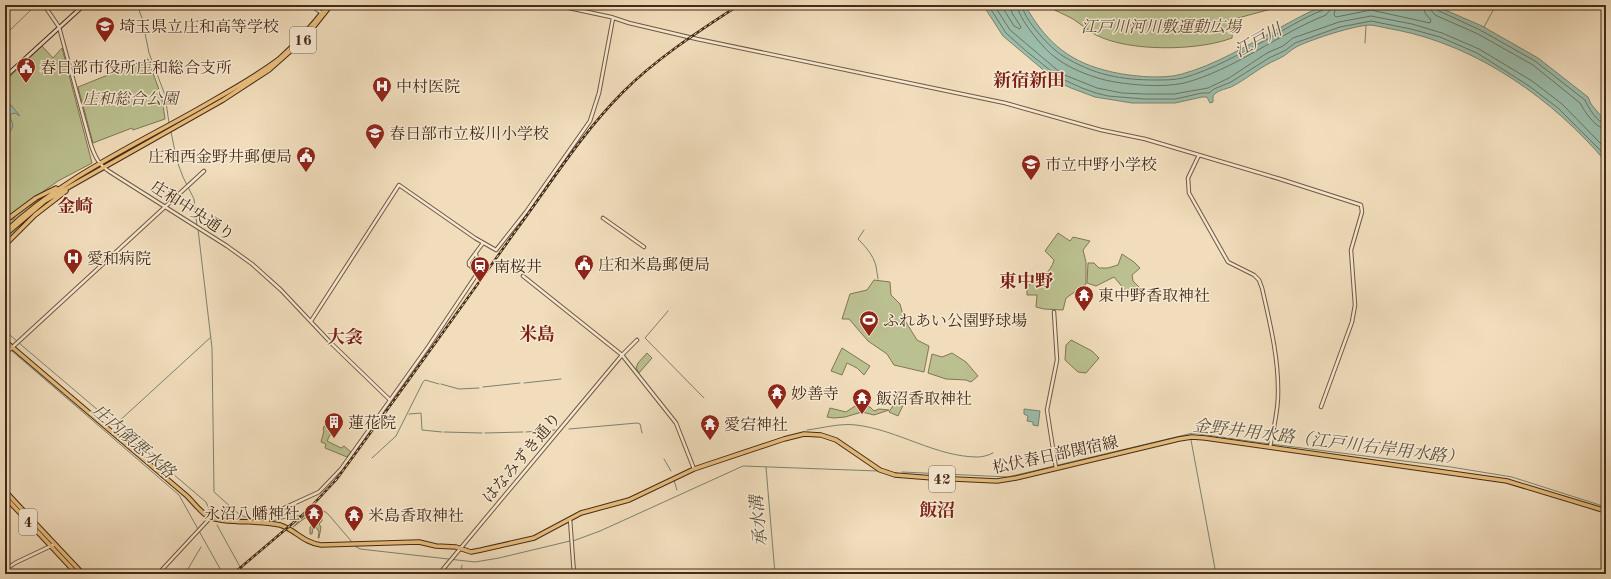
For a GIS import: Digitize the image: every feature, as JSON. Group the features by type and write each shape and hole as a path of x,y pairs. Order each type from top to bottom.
{"main road":[{"path":"5,77 84,5"},
{"name":"16","path":"173,126 264,70 298,41 328,5"},
{"name":"16","path":"5,232 20,217 59,188 100,164 242,89 269,70 304,39 331,5"},
{"name":"16","path":"5,235 46,201 104,168 168,128"},
{"name":"16","path":"5,245 44,208 89,176"},
{"name":"16","path":"5,221 36,198 55,188 59,188"},
{"path":"5,341 11,349 187,496 210,518"},
{"name":"松伏春日部関宿線","path":"210,518 267,523 285,527 311,543 327,545 420,542 436,546 452,546 460,549 475,551 534,538 570,518 589,510 611,506 640,496 678,475 792,436 811,434 821,435 836,440 880,470 895,475 933,478 1002,480 1055,466 1192,437 1507,481 1606,511"},
{"name":"4","path":"5,491 83,574"},
{"name":"4","path":"5,497 77,574"}],"street":[{"name":"庄和中央通り","path":"44,5 59,27 93,151 100,164 227,246 252,264 390,400"},
{"path":"310,5 322,13"},
{"path":"555,5 613,18 628,24 1005,103 1101,130 1145,139 1361,205 1362,212 1351,250 1355,305 1352,322 1321,407"},
{"path":"311,321 399,185 483,243 496,250 526,212 590,122 599,93 613,18"},
{"path":"1199,155 1188,178 1189,193 1228,262 1254,275 1260,280 1262,288 1274,346 1277,375 1278,396 1270,448"},
{"path":"5,354 204,171"},
{"path":"603,218 644,247"},
{"path":"479,271 472,268 469,262 483,243"},
{"path":"267,523 269,516 272,514 315,495 322,490 341,469 428,347 479,271 481,267 476,254"},
{"path":"472,268 478,262"},
{"path":"523,276 622,354 676,423 694,469"},
{"path":"1054,312 1057,360 1047,410 1055,466"},
{"name":"はなみずき通り","path":"439,574 622,354 637,340"},
{"path":"158,574 210,518"},
{"path":"570,518 574,574"},
{"path":"5,570 15,563 55,544"}],"green space":[{"name":"江戸川河川敷運動広場","path":"1046,5 1274,5 1275,8 1238,18 1233,24 1232,38 1201,45 1164,48 1145,47 1110,41 1096,35 1073,19"},
{"name":"庄和総合公園","path":"42,46 53,58 62,48 92,163 58,181 11,214 5,208 5,81"},
{"name":"庄和総合公園","path":"148,59 162,98 165,119 133,130 132,128 93,143 78,87"},
{"path":"55,189 35,203 5,229 5,223 10,218 13,220 15,217 14,216 18,213"},
{"path":"64,191 23,226 21,224 19,226 20,228 5,244 5,238 19,225 40,207"},
{"path":"1058,233 1070,241 1073,237 1090,241 1083,250 1086,262 1086,284 1066,298 1063,310 1044,309 1036,307 1037,295 1027,295 1027,286 1040,279 1050,269 1054,260 1045,251"},
{"path":"1122,254 1140,268 1132,275 1133,281 1142,290 1130,296 1114,277 1096,286 1087,283 1088,263 1094,263 1099,268 1108,268 1118,265"},
{"path":"874,280 890,282 891,295 900,304 904,319 917,340 929,346 924,372 894,365 887,354 868,341 849,319 842,319 850,294 867,290"},
{"path":"1071,340 1092,351 1099,358 1086,373 1078,372 1065,360 1066,345"},
{"path":"842,348 870,366 864,375 857,368 847,363 842,375 831,371"},
{"path":"647,353 652,358 639,373 636,368 638,363"},
{"path":"952,353 966,362 978,376 971,382 966,380 946,379 928,373 932,354 942,357"},
{"path":"895,397 905,401 898,416 889,412 894,404 892,401"},
{"path":"858,404 870,407 874,411 879,409 889,410 874,415 862,412 845,417 827,417 830,408 846,412"},
{"path":"324,426 332,431 327,441 341,448 344,446 351,452 347,457 325,448 326,444 321,442"},
{"path":"321,512 322,521 319,524 321,527 319,538 319,532 316,527 313,527 312,534 310,534 310,527 314,525 314,516 305,518 293,527 305,515"}],"water":[{"path":"983,5 1025,5 1048,38 1067,54 1090,66 1104,70 1154,77 1174,76 1206,66 1242,49 1301,16 1327,5 1436,6 1482,26 1538,58 1588,97 1591,104 1606,122 1606,162 1563,117 1512,79 1485,62 1457,49 1427,38 1397,30 1371,25 1355,27 1305,43 1295,47 1284,56 1266,65 1237,84 1216,93 1213,96 1213,102 1210,103 1207,97 1202,97 1175,103 1132,103 1095,97 1058,82 1003,36"},
{"path":"5,103 11,105 20,116 15,113 11,114 10,116 13,126 10,132 5,134"},
{"path":"1024,409 1040,411 1038,426 1033,425 1033,422 1027,421 1028,416 1024,414"}],"waterway":[{"path":"5,35 36,5"},
{"name":"金野井用水路（江戸川右岸用水路）","path":"137,5 142,18 149,53 165,95 169,123"},
{"path":"1484,27 1496,5"},
{"path":"1365,43 1366,26"},
{"path":"1603,118 1606,114"},
{"name":"金野井用水路（江戸川右岸用水路）","path":"171,132 177,161 194,199 197,226"},
{"name":"金野井用水路（江戸川右岸用水路）","path":"198,229 212,348 214,492 240,515 254,520 271,521 324,511 352,542"},
{"path":"864,230 858,239 873,258 878,279"},
{"path":"668,311 645,338 704,398"},
{"path":"5,331 17,341"},
{"path":"116,424 211,337"},
{"path":"19,343 206,502 211,513"},
{"name":"庄内領悪水路","path":"5,345 179,495 223,574"},
{"path":"524,383 561,379"},
{"path":"372,458 396,436 423,382 425,380 439,384"},
{"path":"483,387 520,383"},
{"path":"441,384 459,389 479,388"},
{"path":"409,414 421,413 422,430 442,432"},
{"path":"569,429 637,423 640,424 642,433"},
{"path":"807,430 838,425 856,425 887,432 947,453 980,457 993,453"},
{"path":"526,432 555,430"},
{"path":"444,432 482,433"},
{"path":"485,433 523,432"},
{"name":"金野井用水路（江戸川右岸用水路）","path":"902,472 1008,477 1193,433 1451,467 1512,477 1606,507"},
{"path":"1191,440 1216,574"},
{"path":"664,459 671,471"},
{"name":"金野井用水路（江戸川右岸用水路）","path":"573,541 600,531 743,466 877,471"},
{"name":"承水溝","path":"766,467 775,574"},
{"path":"674,480 677,490"},
{"path":"217,525 244,574"},
{"name":"金野井用水路（江戸川右岸用水路）","path":"355,546 360,549 475,562 499,558 570,541"},
{"path":"185,574 201,547"},
{"path":"156,574 168,561"},
{"path":"461,574 462,565"}],"railway":[{"path":"233,574 306,512 336,480 580,141 608,108 623,92 664,56 739,5"}],"place":[{"name":"埼玉県立庄和高等学校","path":"105,43"},
{"name":"春日部市役所庄和総合支所","path":"26,84"},
{"name":"中村医院","path":"382,103"},
{"name":"春日部市立桜川小学校","path":"375,150"},
{"name":"庄和西金野井郵便局","path":"306,173"},
{"name":"市立中野小学校","path":"1031,181"},
{"name":"愛和病院","path":"73,275"},
{"name":"庄和米島郵便局","path":"584,281"},
{"name":"南桜井","path":"480,283"},
{"name":"東中野香取神社","path":"1084,312"},
{"name":"ふれあい公園野球場","path":"869,337"},
{"name":"妙善寺","path":"777,410"},
{"name":"飯沼香取神社","path":"862,415"},
{"name":"蓮花院","path":"334,439"},
{"name":"愛宕神社","path":"710,441"},
{"name":"永沼八幡神社","path":"314,530"},
{"name":"米島香取神社","path":"354,532"}],"district":[{"name":"新宿新田","path":"1029,80"},
{"name":"金崎","path":"75,206"},
{"name":"東中野","path":"1026,281"},
{"name":"米島","path":"537,334"},
{"name":"大衾","path":"345,337"},
{"name":"飯沼","path":"937,510"}],"water label":[{"name":"江戸川","path":"1258,40"}]}
